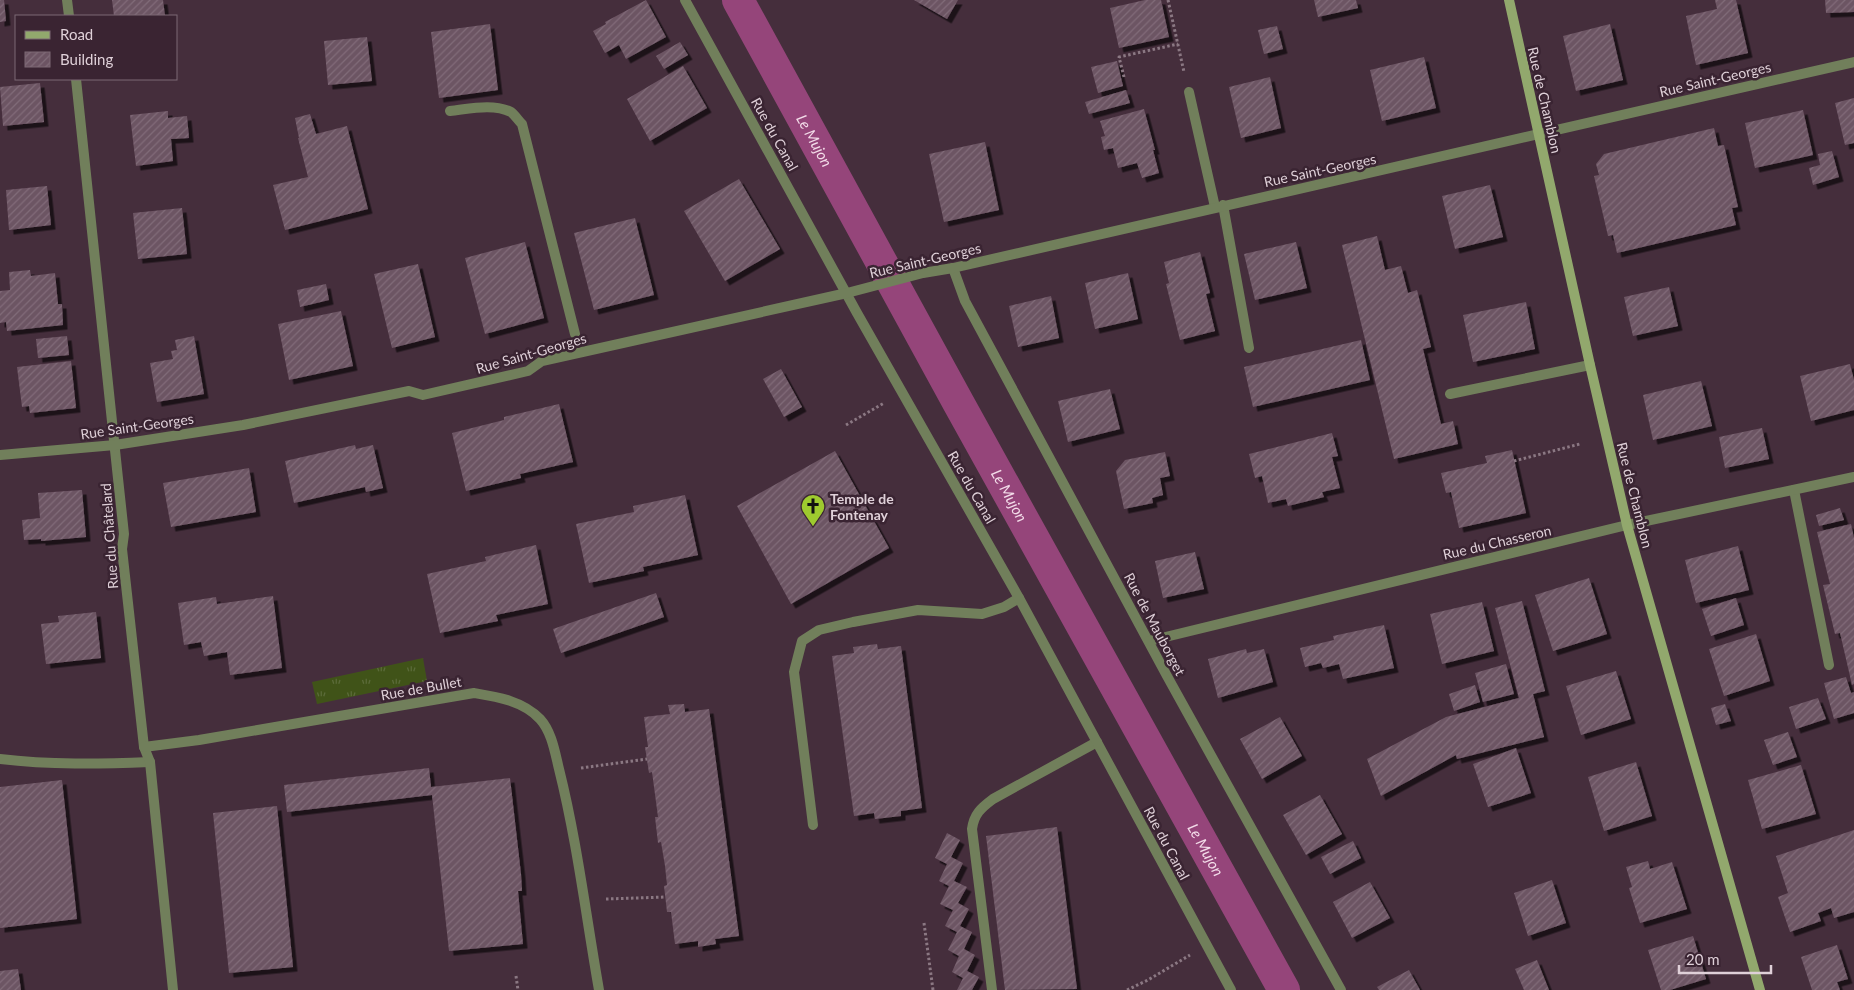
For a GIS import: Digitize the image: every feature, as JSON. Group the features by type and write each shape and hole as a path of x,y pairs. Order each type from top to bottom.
{"street":[{"path":"67,0 69,15"},
{"name":"Rue du Canal","path":"685,0 1019,598 1231,990"},
{"name":"Rue de Chamblon","path":"1508,0 1590,366 1628,525 1760,990"},
{"name":"Rue Saint-Georges","path":"0,455 115,445 243,425 409,391 423,395 528,371 542,361 1854,62"},
{"name":"Rue du Châtelard","path":"76,80 124,534 122,549 144,747 150,762 173,990"},
{"path":"1189,92 1219,206 1249,348"},
{"path":"450,111 499,108 513,113 522,124 575,334"},
{"name":"Rue de Mauborget","path":"953,268 965,301 1149,642 1341,990"},
{"path":"1450,394 1590,366"},
{"name":"Rue du Chasseron","path":"1149,642 1628,525 1854,477"},
{"path":"1794,490 1829,665"},
{"path":"814,825 794,672 802,641 819,630 853,622 918,610 982,614 1004,607 1019,598"},
{"name":"Rue de Bullet","path":"144,747 199,740 474,693 508,700 527,708 541,720 552,741 567,804 598,990"},
{"path":"992,990 972,829 974,818 993,799 1097,742"},
{"path":"0,759 37,763 150,762"}],"path":[{"path":"1168,0 1189,92"},
{"path":"1124,77 1119,57 1178,44"},
{"path":"846,425 887,401"},
{"path":"1514,461 1580,444"},
{"path":"572,770 647,759"},
{"path":"583,900 665,897"},
{"path":"924,923 933,990"},
{"path":"1127,990 1148,980 1206,945"},
{"path":"516,976 518,990"}],"green space":[{"path":"423,658 427,681 317,704 312,682"}],"building":[{"path":"0,0 4,0 6,21 0,22"},
{"path":"112,0 163,0 165,15 114,15"},
{"path":"646,0 666,37 626,59 619,45 605,53 593,31 606,24 605,22"},
{"path":"914,0 958,0 947,19"},
{"path":"1145,0 1161,0 1169,37 1119,48 1110,8"},
{"path":"1314,0 1356,0 1358,8 1318,17"},
{"path":"1715,0 1736,0 1748,53 1696,65 1686,16 1717,9"},
{"path":"1825,0 1854,0 1854,12 1826,13"},
{"path":"490,24 498,90 439,98 431,32"},
{"path":"1610,24 1623,80 1576,91 1563,36"},
{"path":"1277,26 1283,49 1264,54 1258,30"},
{"path":"367,37 372,81 328,85 324,41"},
{"path":"680,42 688,55 664,69 656,56"},
{"path":"1424,57 1436,108 1382,121 1370,70"},
{"path":"1117,61 1123,86 1098,93 1091,67"},
{"path":"683,66 707,108 650,141 627,99"},
{"path":"1270,77 1281,128 1241,138 1229,87"},
{"path":"40,83 44,122 3,126 0,87"},
{"path":"1126,90 1130,103 1089,114 1085,102"},
{"path":"1854,98 1854,143 1845,145 1835,103"},
{"path":"1144,109 1159,173 1142,178 1137,163 1118,168 1113,148 1104,150 1101,137 1105,136 1100,121"},
{"path":"1803,110 1813,155 1755,168 1745,123"},
{"path":"168,111 168,118 187,116 189,138 171,139 173,161 136,166 130,115"},
{"path":"310,114 316,134 347,126 368,209 285,230 273,185 308,177 295,118"},
{"path":"1714,128 1718,146 1724,145 1738,207 1732,208 1736,225 1617,253 1613,235 1608,236 1594,176 1599,175 1596,164 1604,154"},
{"path":"985,142 999,210 944,222 929,154"},
{"path":"1832,151 1839,177 1813,185 1809,168 1820,165 1818,154"},
{"path":"739,179 780,249 725,281 684,211"},
{"path":"1490,185 1503,237 1455,249 1442,196"},
{"path":"47,186 51,225 9,230 6,190"},
{"path":"182,208 187,254 138,259 133,213"},
{"path":"635,218 654,295 594,310 574,233"},
{"path":"1377,236 1385,270 1401,266 1408,293 1417,290 1431,347 1423,349 1441,424 1453,421 1458,444 1394,459 1342,245"},
{"path":"525,242 544,318 485,334 465,258"},
{"path":"1296,242 1307,288 1255,300 1244,254"},
{"path":"1200,252 1210,293 1206,294 1215,331 1180,340 1166,284 1169,283 1164,262"},
{"path":"418,264 435,337 392,348 374,274"},
{"path":"30,270 31,276 55,273 58,304 62,304 63,325 7,331 6,322 0,323 0,291 10,290 9,272"},
{"path":"1128,273 1138,319 1095,329 1085,283"},
{"path":"326,284 329,300 300,307 297,290"},
{"path":"1669,287 1678,326 1633,336 1624,297"},
{"path":"1051,296 1059,338 1018,347 1009,306"},
{"path":"1526,302 1535,349 1473,362 1463,315"},
{"path":"341,311 353,366 289,380 278,324"},
{"path":"67,336 69,355 38,358 36,339"},
{"path":"194,336 204,394 157,402 150,363 173,359 171,351 177,350 175,340"},
{"path":"1361,340 1370,380 1253,407 1244,367"},
{"path":"71,361 76,408 30,413 29,406 22,407 17,367"},
{"path":"1850,364 1854,380 1854,410 1811,421 1800,376"},
{"path":"781,369 802,407 784,417 763,379"},
{"path":"1701,381 1712,426 1653,440 1643,395"},
{"path":"1110,389 1120,429 1068,442 1058,401"},
{"path":"559,404 573,462 520,474 521,478 466,491 452,433 504,420 504,417"},
{"path":"1762,428 1769,459 1725,468 1719,437"},
{"path":"1332,433 1338,456 1332,457 1340,488 1322,492 1324,497 1288,506 1286,499 1268,503 1262,476 1255,478 1249,454"},
{"path":"355,445 356,449 373,445 383,488 366,492 365,487 294,503 285,461"},
{"path":"1512,450 1526,513 1459,528 1451,492 1446,493 1441,473 1487,463 1485,456"},
{"name":"Temple de Fontenay","path":"835,451 889,548 791,604 737,506"},
{"path":"1165,452 1170,476 1160,478 1163,495 1152,498 1153,503 1124,509 1116,471 1125,460"},
{"path":"249,468 256,512 171,527 163,483"},
{"path":"82,490 86,537 41,541 41,539 24,540 22,520 40,518 38,493"},
{"path":"685,495 698,555 643,567 644,571 589,583 576,524 634,512 633,506"},
{"path":"1840,508 1844,520 1819,526 1816,515"},
{"path":"1851,524 1854,538 1854,684 1852,685 1840,633 1835,634 1823,585 1830,584 1817,532"},
{"path":"536,545 548,604 496,615 498,621 440,633 427,574 486,561 485,557"},
{"path":"1738,546 1749,590 1696,603 1685,560"},
{"path":"1195,552 1204,589 1163,598 1155,561"},
{"path":"1589,578 1607,634 1553,651 1535,595"},
{"path":"656,593 664,617 561,653 553,629"},
{"path":"273,596 282,668 230,675 227,652 204,656 201,642 184,645 178,603 216,597 217,604"},
{"path":"1736,598 1744,625 1711,636 1702,609"},
{"path":"1522,601 1545,691 1533,694 1544,737 1457,759 1456,755 1381,796 1367,759 1446,717 1519,698 1495,608"},
{"path":"1482,602 1494,651 1442,664 1430,614"},
{"path":"96,612 101,658 46,664 41,624 59,622 58,616"},
{"path":"1384,625 1394,668 1343,679 1339,664 1323,668 1321,663 1305,667 1300,648 1334,640 1333,636"},
{"path":"1756,634 1770,681 1724,696 1709,649"},
{"path":"877,644 878,649 901,646 922,808 901,811 901,816 875,819 874,813 854,816 832,656 854,653 853,647"},
{"path":"1246,649 1247,653 1264,649 1273,682 1218,698 1208,659"},
{"path":"1506,664 1514,694 1483,702 1475,673"},
{"path":"1616,671 1631,719 1581,735 1566,686"},
{"path":"1846,677 1851,693 1854,692 1854,713 1834,719 1824,683"},
{"path":"1475,685 1480,702 1454,711 1449,694"},
{"path":"1818,698 1826,719 1796,729 1789,707"},
{"path":"684,704 685,712 709,709 739,936 715,939 716,944 698,947 698,941 675,944 671,912 667,912 664,886 667,885 665,866 661,842 658,843 655,817 658,817 652,772 649,773 645,747 648,747 644,717 670,714 668,705"},
{"path":"1725,704 1731,721 1716,725 1711,708"},
{"path":"1280,717 1302,756 1262,779 1240,739"},
{"path":"1788,732 1797,757 1773,765 1764,740"},
{"path":"1516,748 1531,793 1488,807 1473,764"},
{"path":"1636,762 1652,816 1604,831 1588,777"},
{"path":"1801,765 1816,814 1762,829 1748,780"},
{"path":"429,768 431,787 510,778 521,874 522,891 518,891 523,944 449,951 432,795 287,812 284,785"},
{"path":"62,780 77,919 0,928 0,787"},
{"path":"1320,795 1342,834 1306,855 1283,815"},
{"path":"277,806 293,967 229,973 213,813"},
{"path":"1057,827 1077,989 1005,990 986,836"},
{"path":"1854,830 1854,912 1834,918 1831,908 1818,913 1821,921 1790,932 1778,897 1788,893 1776,856"},
{"path":"947,833 960,840 951,857 963,863 954,881 967,887 958,903 969,909 960,926 972,932 964,949 975,955 967,971 979,977 972,990 957,990 963,978 952,972 959,956 948,950 957,932 945,926 953,910 940,904 949,886 939,881 947,864 935,858"},
{"path":"1353,841 1361,858 1330,874 1321,857"},
{"path":"1648,861 1650,869 1672,862 1687,909 1640,923 1629,888 1632,887 1626,867"},
{"path":"1552,880 1566,923 1528,936 1514,893"},
{"path":"1370,882 1390,918 1352,938 1333,902"},
{"path":"1693,936 1706,979 1670,990 1661,990 1648,950"},
{"path":"1837,945 1848,979 1837,982 1840,990 1812,990 1801,957"},
{"path":"1537,960 1549,990 1524,990 1515,969"},
{"path":"18,969 21,990 0,990 0,971"},
{"path":"1409,970 1420,990 1379,990 1377,987"}],"waterway":[{"name":"Le Mujon","path":"738,0 959,404 1284,990"}],"place":[{"name":"Temple de Fontenay","path":"813,527"}]}
